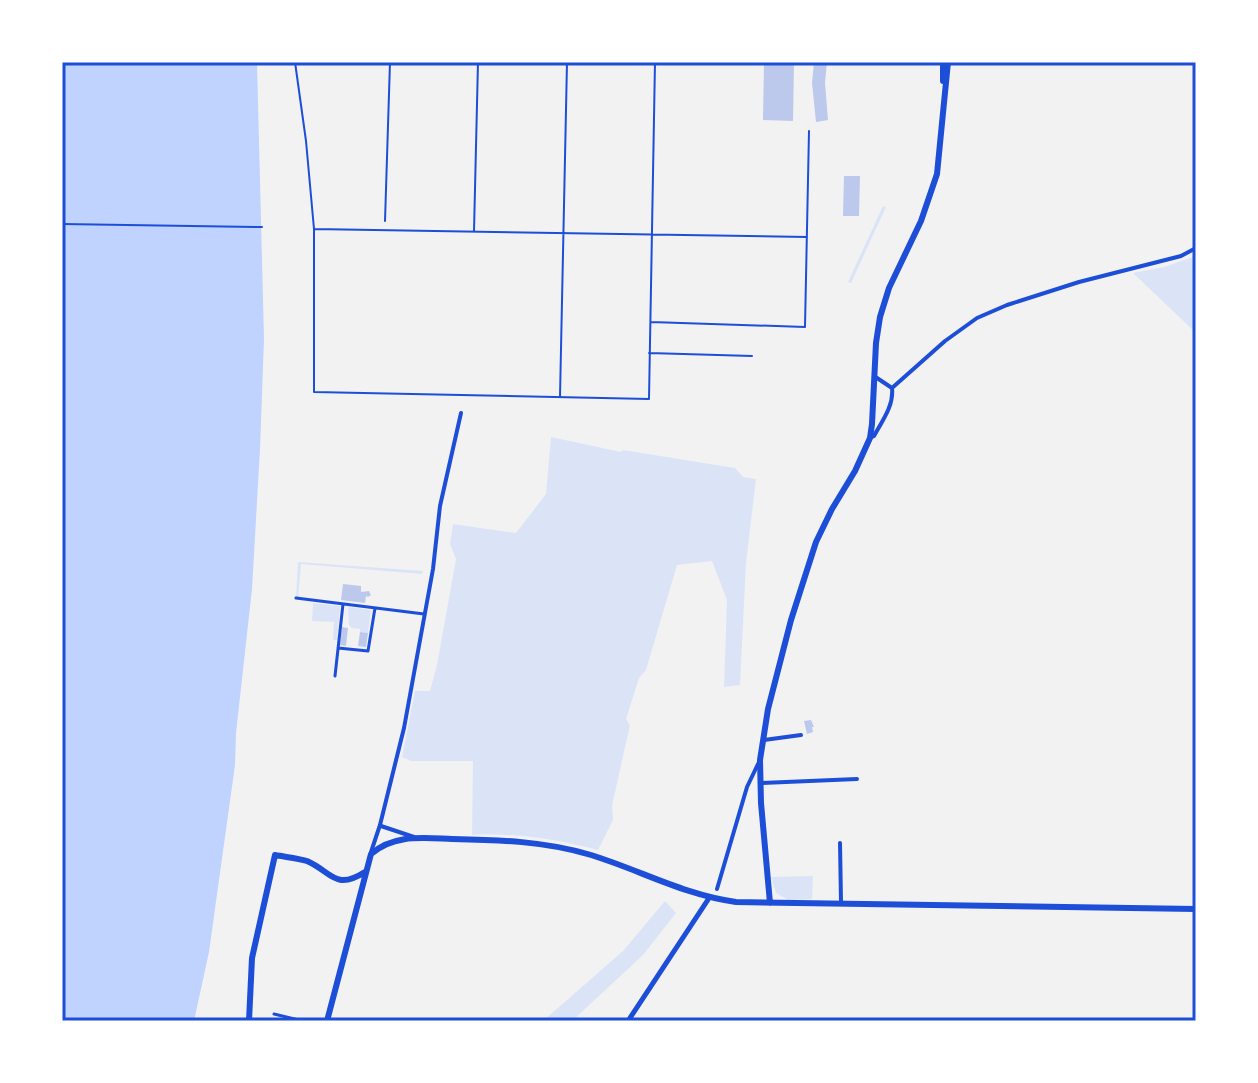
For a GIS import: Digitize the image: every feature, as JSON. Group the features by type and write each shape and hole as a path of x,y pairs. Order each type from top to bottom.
{"main road":[{"path":"770,903 760,783 760,760 768,709 811,553 870,438 876,343 885,301 921,221 937,174 946,62"},
{"path":"327,1021 371,854 382,844 416,838 522,841 555,846 591,855 711,898 841,905 1196,909"},
{"path":"249,1021 250,970 275,855 306,861 342,880 351,880 365,872"}],"street":[{"path":"892,388 945,341 977,318 1007,305 1079,282 1181,256 1196,248"},
{"path":"870,438 874,436 893,397 892,388 874,376"},
{"path":"371,854 404,728 437,542 440,506 461,413"},
{"path":"296,598 424,614"},
{"path":"335,676 343,604"},
{"path":"338,648 368,651 375,608"},
{"path":"764,740 801,735"},
{"path":"628,1021 717,889 747,787 760,760"},
{"path":"760,783 857,779"},
{"path":"380,825 416,838"},
{"path":"840,843 841,905"},
{"path":"274,1014 303,1021"}],"lane":[{"path":"295,62 314,229 314,392 649,399 655,62"},
{"path":"385,221 390,62"},
{"path":"474,232 478,62"},
{"path":"560,397 567,62"},
{"path":"650,322 805,327 809,131"},
{"path":"314,229 807,237"},
{"path":"649,353 752,356"}],"path":[{"path":"62,224 262,227"}],"shaded area":[{"path":"883,206 886,207 851,283 848,282"},
{"path":"1196,256 1196,333 1133,273"},
{"path":"551,437 621,452 735,468 743,477 756,479 746,563 740,685 724,687 727,600 712,561 677,565 646,670 639,678 626,719 630,725 612,806 613,820 598,850 536,838 472,835 473,761 411,761 402,757 415,691 430,691 437,665 456,559 450,544 453,524 516,533 546,494"},
{"path":"298,562 423,571 422,574 301,564 298,599"},
{"path":"313,603 340,606 337,640 333,640 334,622 312,621"},
{"path":"348,607 371,610 368,633 349,626"},
{"path":"813,876 812,899 788,900 776,893 771,877"},
{"path":"665,901 676,913 643,955 572,1021 543,1021 623,951"}],"water":[{"path":"62,62 257,62 264,339 252,589 235,765 209,952 194,1021 62,1021"}],"building":[{"path":"764,62 794,62 793,121 763,120"},
{"path":"814,62 827,62 828,120 816,122 812,83"},
{"path":"844,176 860,176 859,216 843,216"},
{"path":"343,584 361,586 361,592 369,591 371,595 366,596 365,603 341,600"},
{"path":"342,627 348,628 346,646 340,645"},
{"path":"360,632 368,633 366,647 358,646"},
{"path":"811,720 813,732 807,734 804,721"}]}
